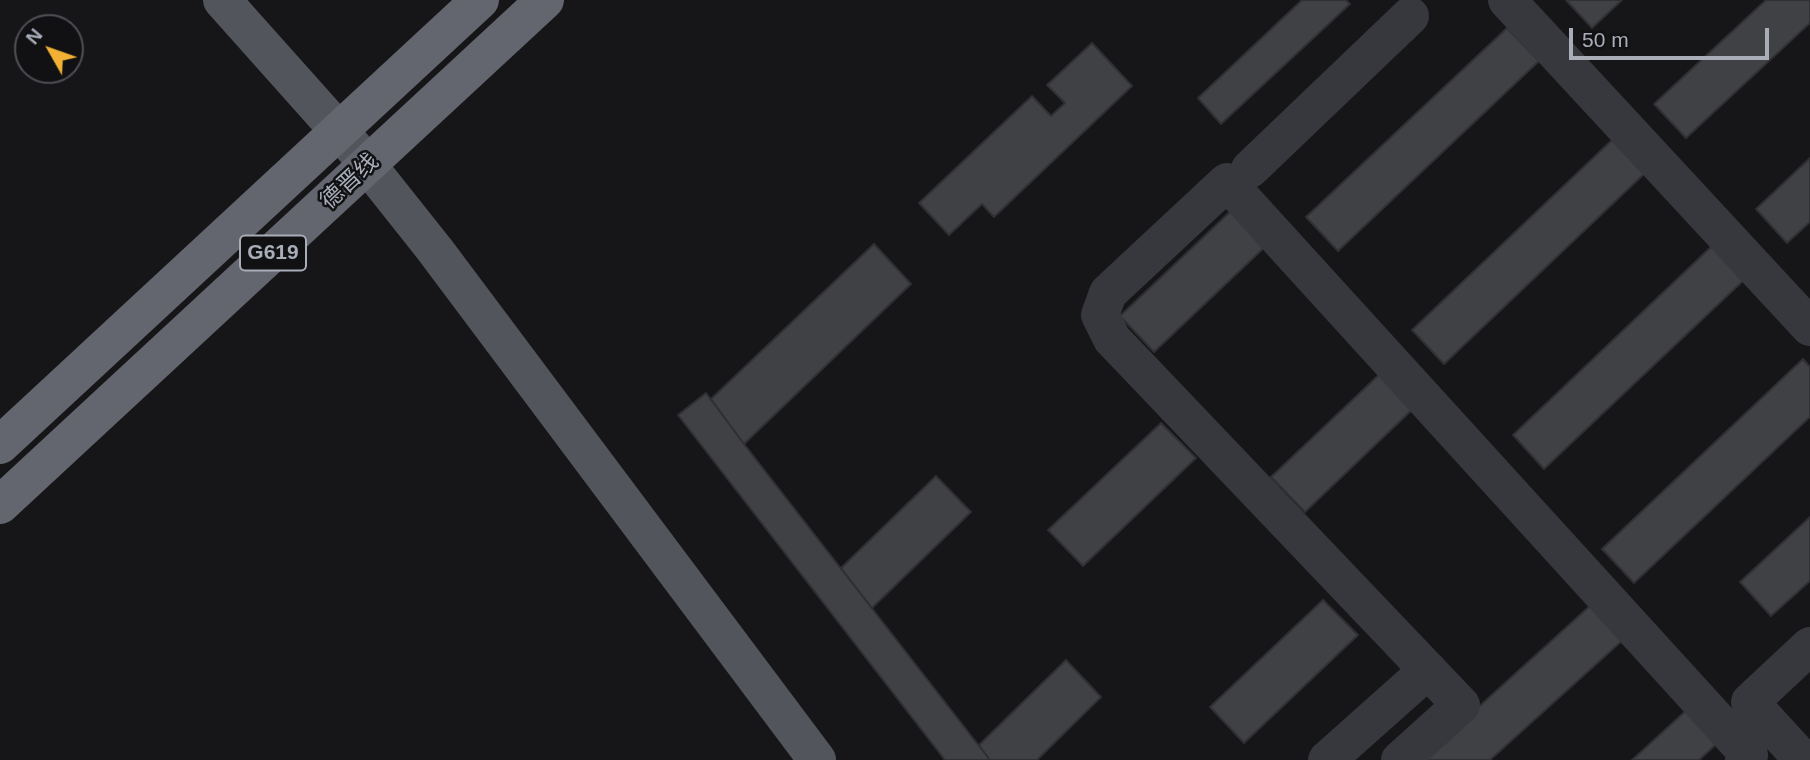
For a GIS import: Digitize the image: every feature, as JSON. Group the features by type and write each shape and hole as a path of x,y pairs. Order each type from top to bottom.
{"highway":[{"name":"德晋线","path":"0,445 480,0"},
{"name":"德晋线","path":"0,505 545,0"}],"main road":[{"path":"222,0 368,165 435,250 817,760"}],"street":[{"path":"1507,0 1810,327"},
{"path":"1250,169 1411,5"},
{"path":"1400,760 1461,705 1112,339 1100,315 1108,293 1227,182 1749,755 1744,760"},
{"path":"1803,760 1749,702 1810,646"},
{"path":"1327,760 1428,670"}],"building":[{"path":"1302,0 1346,0 1350,4 1221,124 1198,98"},
{"path":"1566,0 1622,0 1592,28"},
{"path":"1766,0 1810,0 1810,23 1686,138 1654,104"},
{"path":"1507,28 1539,61 1338,251 1306,217"},
{"path":"1092,43 1132,86 994,217 982,204 949,235 919,203 1032,96 1051,116 1065,103 1047,85"},
{"path":"1612,140 1644,174 1444,364 1412,330"},
{"path":"1810,158 1810,222 1787,243 1756,209"},
{"path":"1233,209 1268,244 1154,352 1120,316"},
{"path":"874,244 911,284 744,444 711,399"},
{"path":"1713,245 1745,279 1544,469 1513,435"},
{"path":"1803,359 1810,367 1810,417 1634,583 1602,549"},
{"path":"1384,370 1418,404 1305,512 1271,477"},
{"path":"706,393 990,760 945,760 678,415"},
{"path":"1161,423 1196,458 1083,566 1048,530"},
{"path":"936,476 971,512 872,608 841,568"},
{"path":"1810,517 1810,581 1771,616 1740,582"},
{"path":"1323,600 1358,635 1244,743 1210,707"},
{"path":"1592,604 1624,639 1490,760 1420,760"},
{"path":"1066,660 1101,697 1037,760 990,760 979,745"},
{"path":"1690,707 1721,740 1699,760 1632,760"}]}
